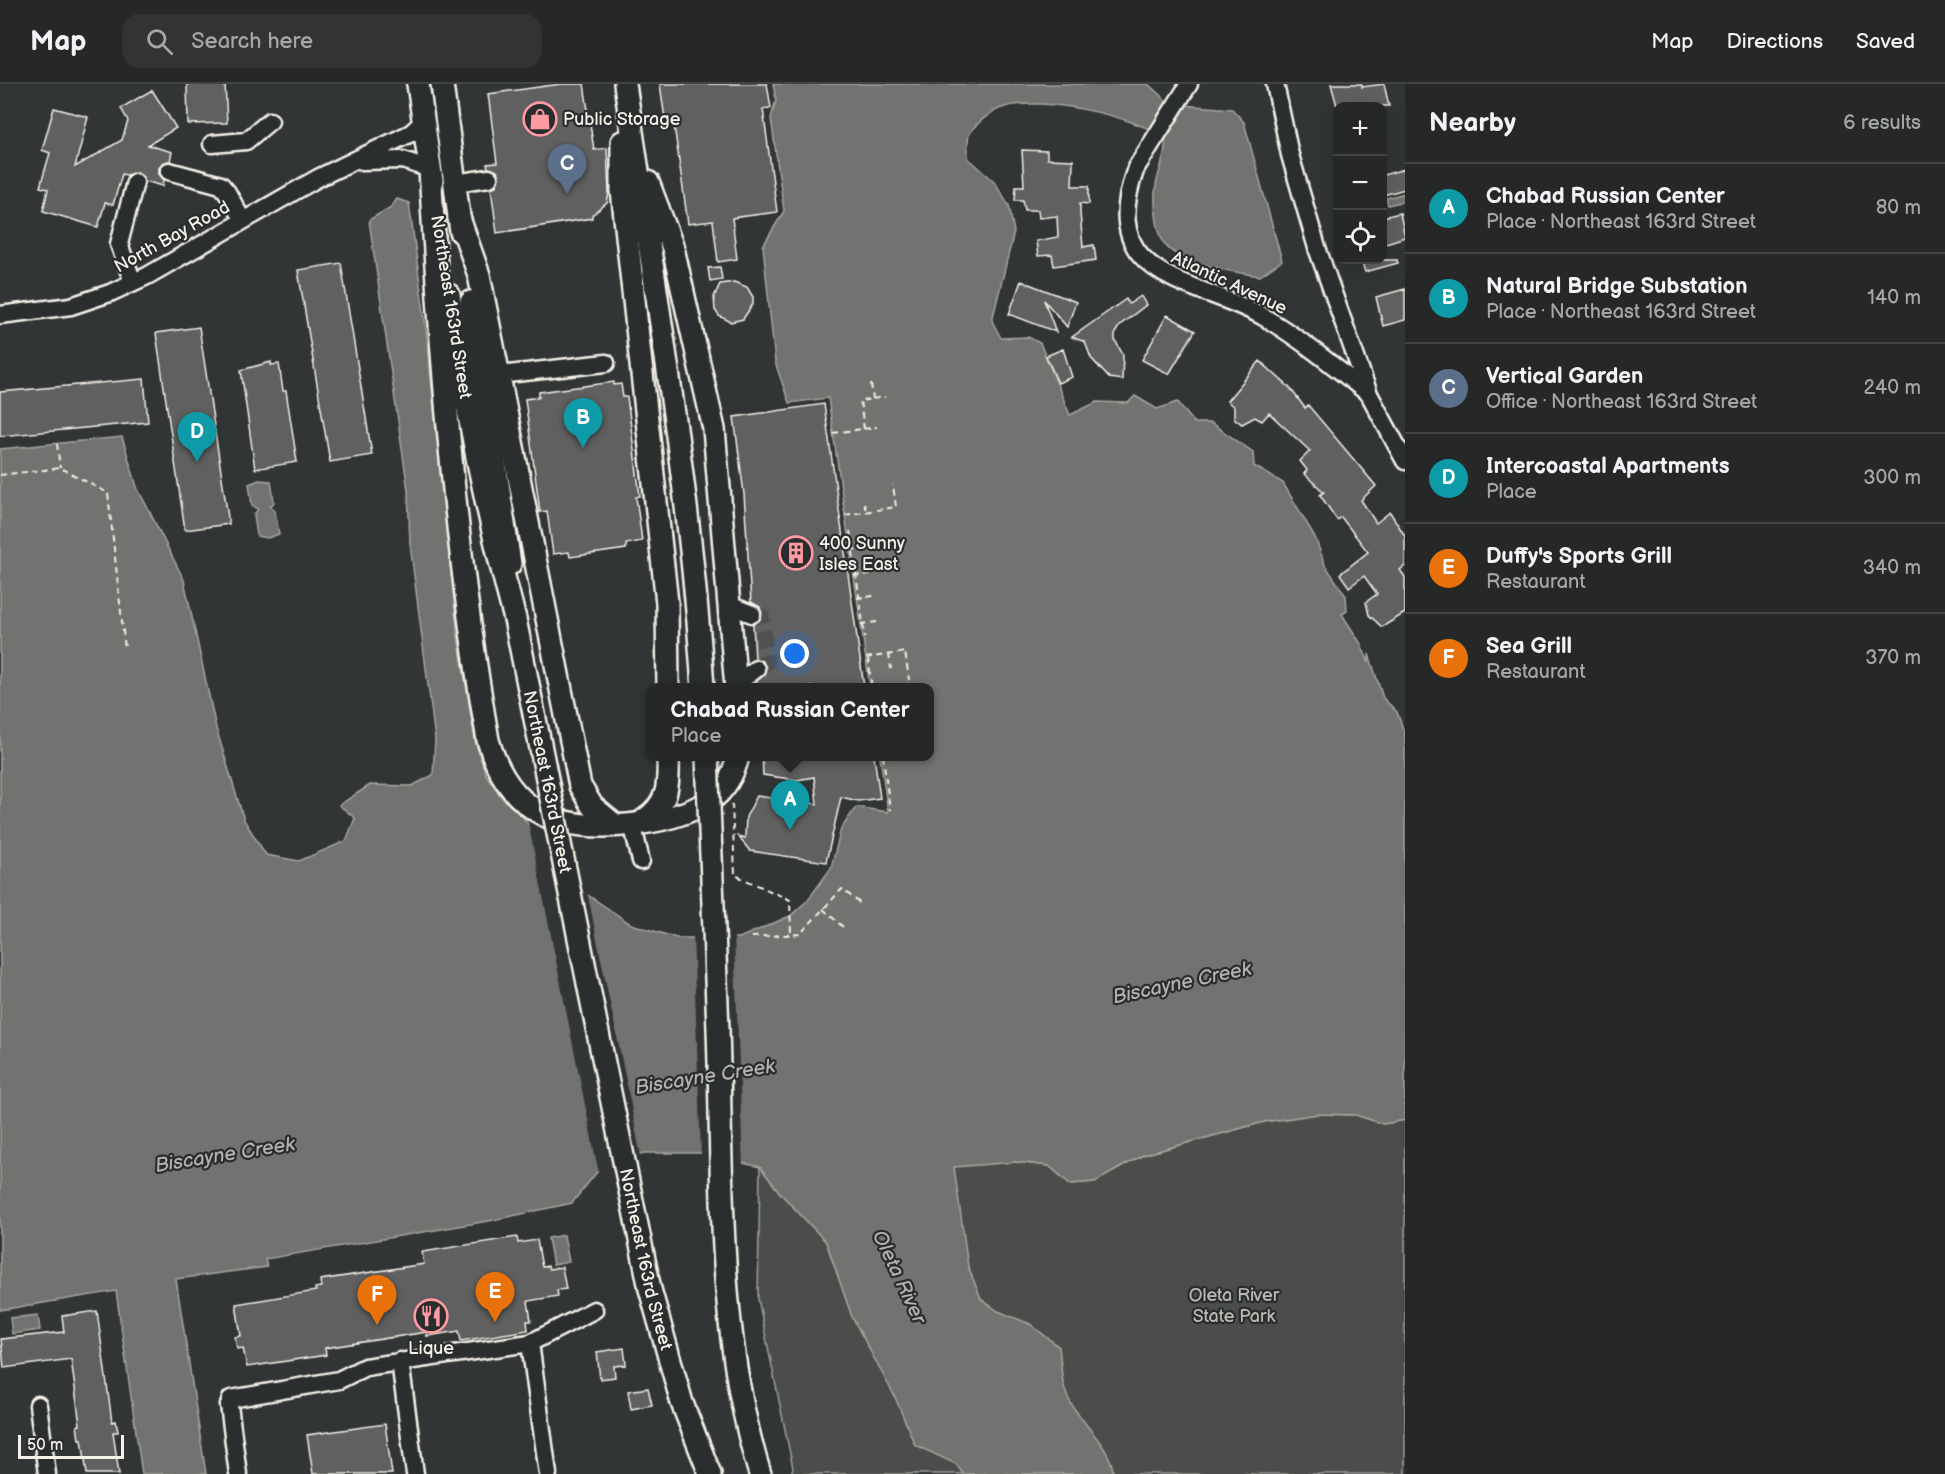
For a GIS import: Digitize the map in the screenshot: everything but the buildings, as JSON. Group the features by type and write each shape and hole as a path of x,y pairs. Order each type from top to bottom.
{"main road":[{"name":"Northeast 163rd Street","path":"418,84 464,394 491,532 515,619 650,1290 682,1403 710,1474"},
{"path":"442,84 483,390 507,531 515,619"},
{"path":"624,84 675,405 696,587 703,683"},
{"path":"624,84 622,190 667,603 668,683"},
{"path":"634,145 673,248 702,368 718,463 736,683"},
{"path":"430,169 439,334 468,616 488,741 502,776 514,792 532,808 563,822 630,823 686,812 710,801 729,779 736,761"},
{"path":"459,218 479,275 580,786 592,806 630,823 656,811 668,793 669,761"},
{"path":"707,761 728,1305 739,1389 760,1474"}],"street":[{"name":"Atlantic Avenue","path":"1189,84 1137,168 1127,207 1131,238 1147,262 1161,274 1181,284 1238,305 1276,324 1369,394"},
{"path":"1275,84 1302,199 1369,394 1405,461"},
{"path":"212,144 246,141 270,121"},
{"name":"North Bay Road","path":"0,315 71,306 133,282 318,178 411,133 423,122"},
{"name":"North Bay Road","path":"352,162 403,160 430,169"},
{"path":"169,171 220,185 227,192 243,221"},
{"path":"454,183 489,178"},
{"path":"133,282 119,244 135,182"},
{"path":"499,375 606,363"},
{"path":"729,605 752,614"},
{"path":"740,683 756,669"},
{"path":"630,823 641,861"},
{"path":"238,1474 229,1405 231,1399 339,1380 365,1367 530,1343 594,1310"},
{"path":"530,1343 548,1474"},
{"path":"400,1361 415,1474"},
{"path":"38,1405 47,1474"}],"path":[{"path":"871,384 873,399"},
{"path":"864,429 860,401 885,397"},
{"path":"833,433 877,427"},
{"path":"57,444 60,468"},
{"path":"0,475 60,468 108,493 125,649"},
{"path":"845,515 897,507 893,485"},
{"path":"864,503 866,512"},
{"path":"849,531 865,638"},
{"path":"851,550 867,548"},
{"path":"855,576 871,574"},
{"path":"858,598 874,596"},
{"path":"862,624 877,622"},
{"path":"871,683 867,658 905,652 909,680"},
{"path":"889,654 891,669"},
{"path":"884,761 890,810"},
{"path":"732,798 735,875 790,900 791,934"},
{"path":"752,936 800,934 842,889 861,904"},
{"path":"823,909 843,927"}],"green space":[{"name":"Oleta River State Park","path":"1318,1114 1356,1115 1383,1124 1405,1120 1405,1474 791,1474 793,1468 758,1299 760,1167 1016,1162 1049,1166 1070,1184 1095,1182 1143,1155 1264,1122"}],"water":[{"path":"773,84 1148,84 1170,104 1232,109 1244,122 1282,261 1260,276 1223,270 1194,262 1171,251 1164,243 1158,226 1155,199 1165,138 1132,122 1064,106 1021,104 1005,107 985,118 969,135 968,158 994,181 1009,205 1014,232 992,321 1001,338 1028,337 1040,343 1070,415 1097,402 1128,403 1135,396 1157,409 1178,402 1194,423 1211,423 1253,452 1254,466 1283,483 1315,537 1325,565 1346,596 1347,611 1342,614 1361,644 1369,663 1369,654 1383,698 1397,712 1405,735 1405,1120 1383,1124 1356,1115 1318,1114 1264,1122 1143,1155 1095,1182 1070,1184 1049,1166 1016,1162 954,1167 968,1266 981,1299 998,1311 1030,1324 1059,1347 1063,1380 1069,1401 1107,1453 1113,1474 963,1474 956,1464 915,1445 895,1397 852,1317 826,1242 780,1193 760,1167 699,1153 644,1153 597,1172 572,1203 494,1220 265,1259 267,1267 176,1279 206,1474 142,1474 116,1291 0,1310 0,449 122,437 137,487 184,580 216,728 244,820 266,855 299,861 346,841 355,818 339,805 370,785 412,786 433,775 435,739 410,544 408,490 369,220 391,207 397,199 409,203 425,320 457,630 475,741 486,775 503,799 521,815 579,889 631,924 677,938 739,938 790,916 808,900 831,868 841,829 856,807 888,812 881,761 934,761 934,683 869,683 828,398 789,403 775,362 763,246 784,211 771,118 776,100"},
{"path":"1405,193 1405,201 1388,205 1387,198"},
{"path":"259,480 271,481 274,502 270,507 275,511 279,534 268,538 257,536 254,515 258,509 252,505 249,484"},
{"path":"564,1235 569,1262 553,1265 548,1238"},
{"path":"38,1315 40,1330 12,1334 10,1318"}],"pier":[{"path":"527,817 581,887 587,891 628,1090 641,1157 599,1174"},
{"path":"693,935 734,935 743,1166 701,1157"}],"tunnel":[{"path":"752,614 762,617 767,663 756,669"}],"place":[{"name":"Public Storage","path":"540,119"},
{"name":"Vertical Garden","path":"567,194"},
{"name":"Natural Bridge Substation","path":"583,448"},
{"name":"Intercoastal Apartments","path":"197,462"},
{"name":"400 Sunny Isles East","path":"796,553"},
{"name":"Chabad Russian Center","path":"790,830"},
{"name":"Lique","path":"431,1316"},
{"name":"Duffy's Sports Grill","path":"495,1322"},
{"name":"Sea Grill","path":"377,1325"}],"water label":[{"name":"Biscayne Creek","path":"1182,983"},
{"name":"Biscayne Creek","path":"705,1077"},
{"name":"Biscayne Creek","path":"225,1155"},
{"name":"Oleta River","path":"899,1277"}]}
